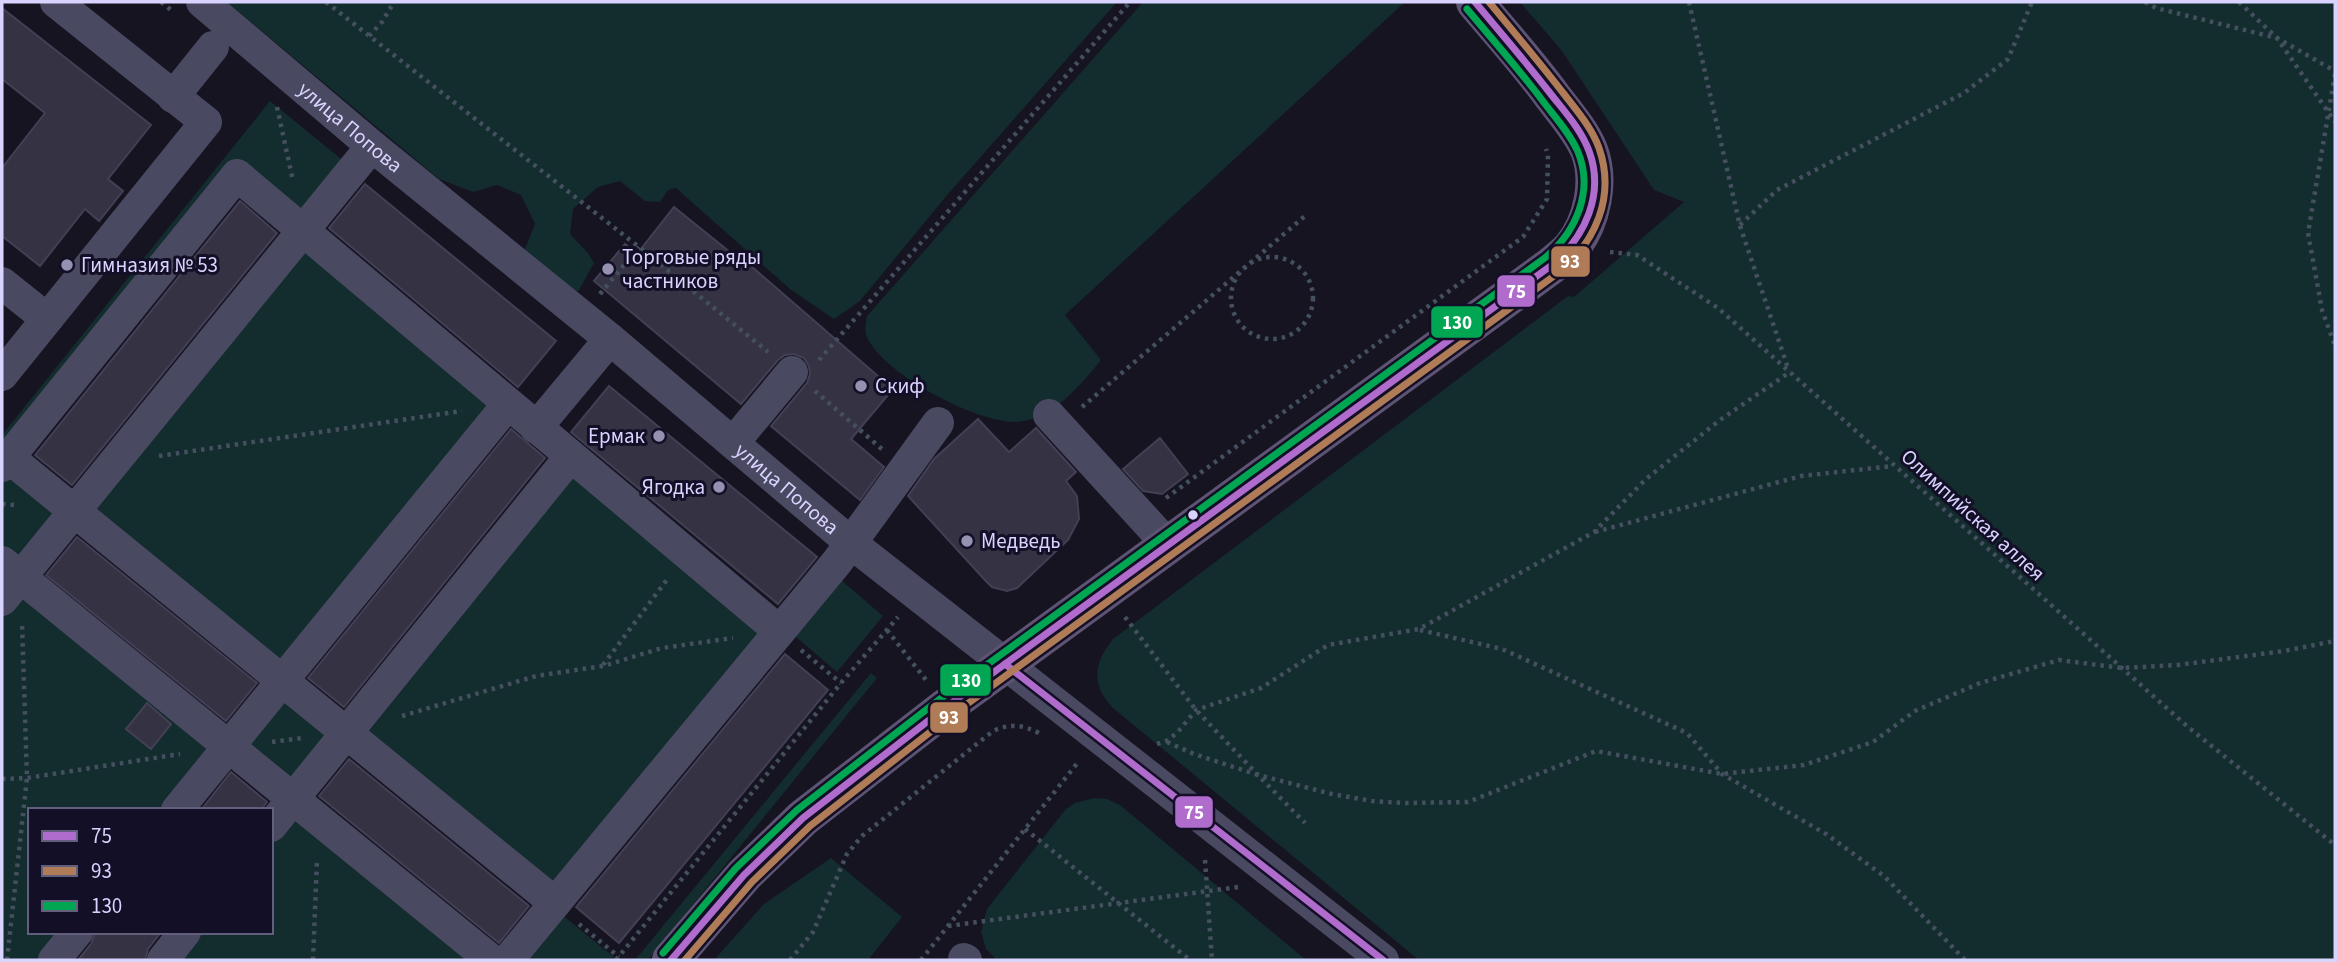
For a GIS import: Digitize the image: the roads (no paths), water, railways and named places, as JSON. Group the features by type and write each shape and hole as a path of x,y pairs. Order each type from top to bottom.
{"main road":[{"path":"671,960 744,875 803,818 1005,664 1552,265 1571,248 1586,225 1593,197 1594,177 1590,152 1580,132 1535,73 1475,2"}],"street":[{"path":"2,375 206,122 56,2"},
{"name":"улица Попова","path":"202,2 372,146 610,339 851,543 1383,960"},
{"path":"173,97 213,47"},
{"path":"372,146 74,511 8,580 229,747 491,960"},
{"path":"555,904 74,511 5,461 237,175 779,631"},
{"path":"2,283 47,319"},
{"path":"536,428 610,339"},
{"path":"733,443 792,372"},
{"path":"179,808 508,404"},
{"path":"1054,421 1168,545"},
{"path":"508,960 851,543 938,424"},
{"path":"273,824 570,457"},
{"path":"54,960 75,934"},
{"path":"163,960 184,934"}],"place":[{"name":"Гимназия № 53","path":"67,265"},
{"name":"Торговые ряды частников","path":"608,269"},
{"name":"Скиф","path":"861,386"},
{"name":"Ермак","path":"659,436"},
{"name":"Ягодка","path":"719,487"},
{"name":"Медведь","path":"967,541"}]}
